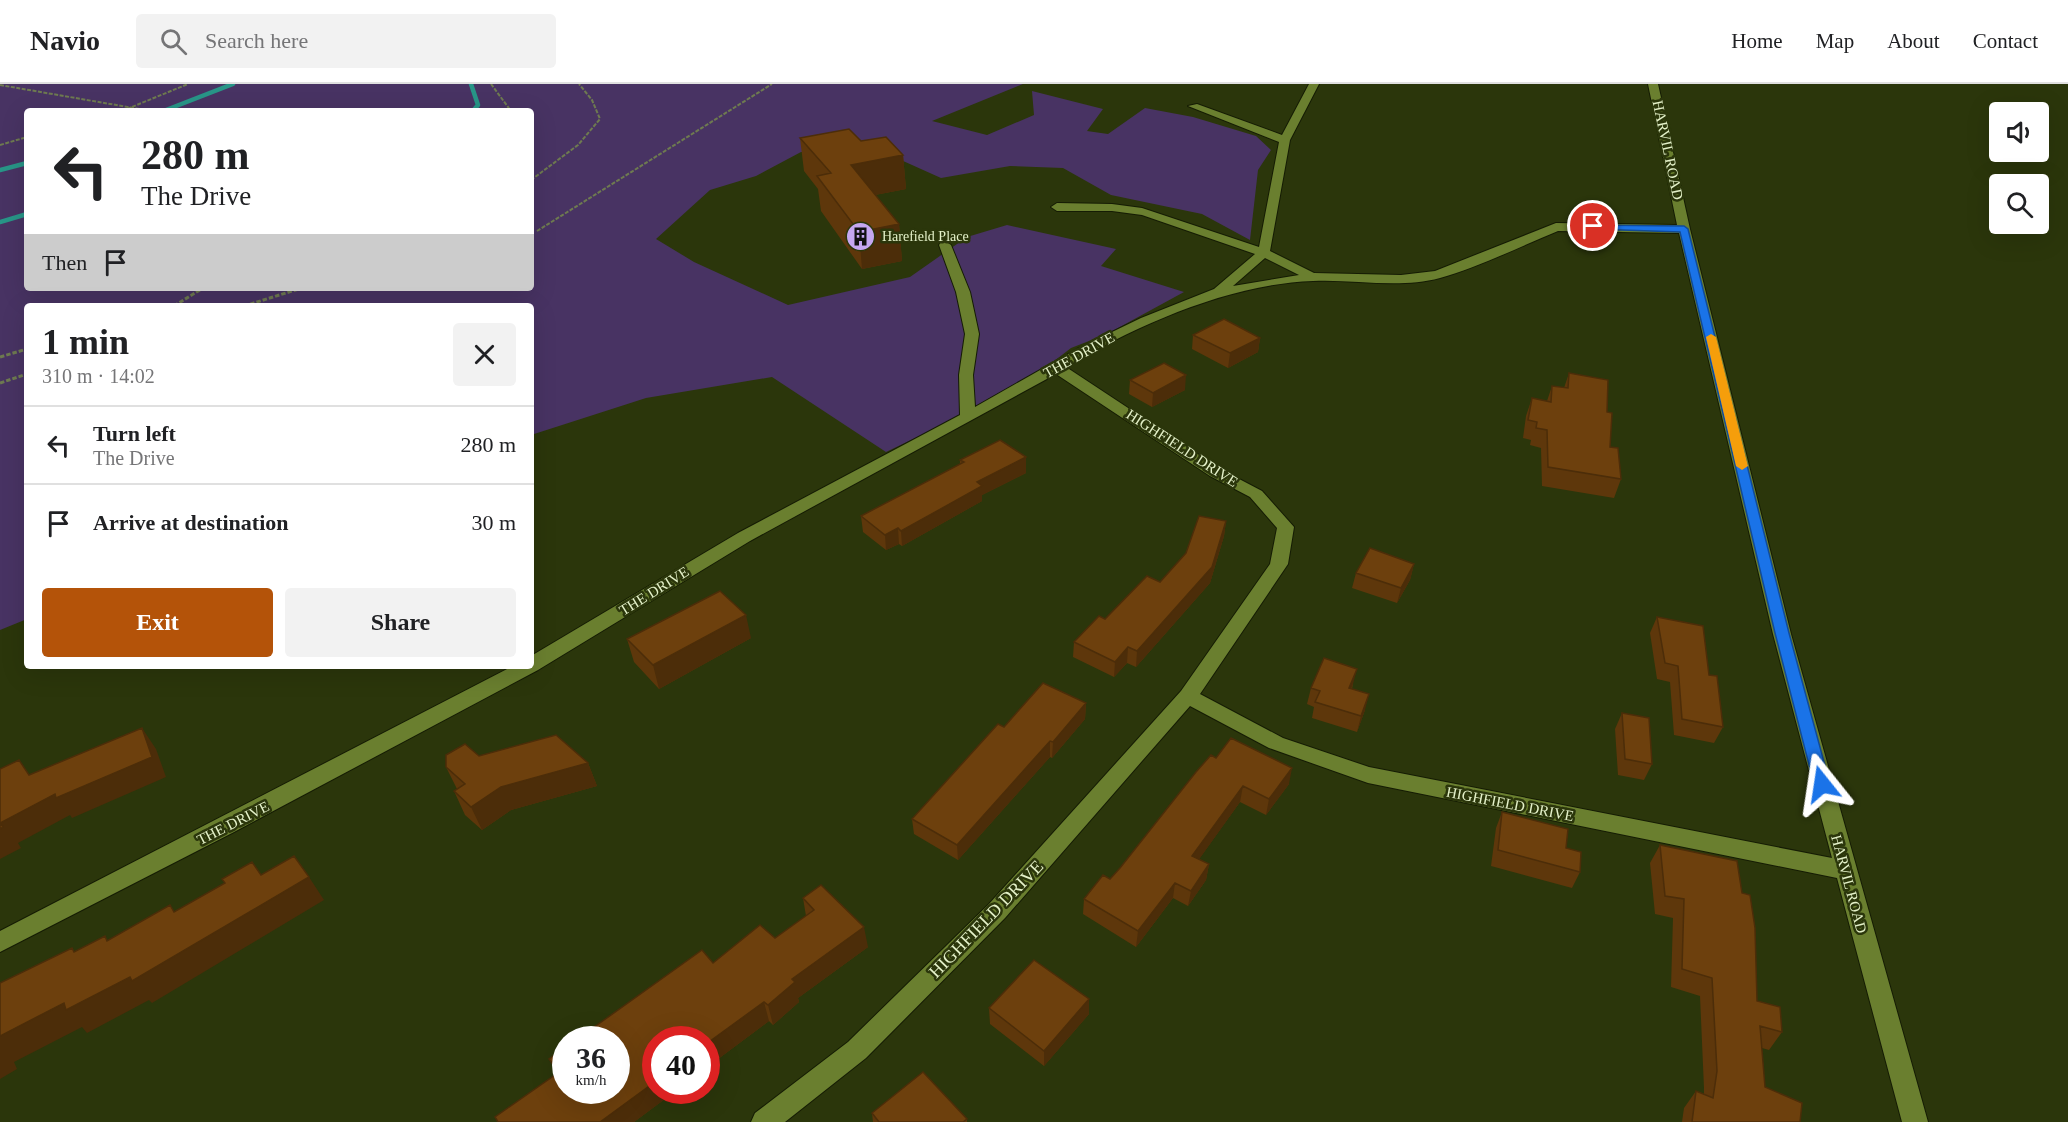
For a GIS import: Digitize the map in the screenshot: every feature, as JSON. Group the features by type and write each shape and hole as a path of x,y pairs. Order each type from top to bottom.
{"street":[{"path":"1218,292 1264,252 1285,140 1314,84"},
{"name":"HARVIL ROAD","path":"1653,84 1684,229 1782,633 1915,1122"},
{"path":"1193,106 1285,140"},
{"path":"1057,207 1132,209 1264,252 1293,265 1311,277"},
{"name":"THE DRIVE","path":"534,663 753,531 968,417 1113,336 1218,292 1311,277 1401,279 1437,275 1557,227 1684,229"},
{"path":"945,245 963,292 972,334 966,375 968,417"},
{"name":"HIGHFIELD DRIVE","path":"764,1122 856,1050 997,911 1188,696 1279,564 1286,527 1256,494 1216,473 1056,367"},
{"name":"THE DRIVE","path":"0,942 299,789 523,669"},
{"name":"HIGHFIELD DRIVE","path":"1188,696 1276,743 1368,776 1845,870"}],"path":[{"path":"0,85 131,108 188,84"},
{"path":"491,84 509,108"},
{"path":"534,178 578,145 595,129 600,119 598,109 588,92 579,84"},
{"path":"537,231 772,84"},
{"path":"0,145 24,138"},
{"path":"179,303 198,291"},
{"path":"254,303 292,291"},
{"path":"0,357 24,350"},
{"path":"0,383 24,375"}],"shaded area":[{"path":"0,84 1023,84 932,121 987,135 1034,115 1032,91 1103,109 1087,131 1108,134 1145,108 1193,117 1256,136 1271,150 1258,170 1250,240 1202,214 1111,195 1063,168 1010,166 941,178 892,156 801,152 756,176 710,190 656,239 694,262 788,305 910,277 967,237 1007,225 1116,249 1101,266 1184,292 1107,334 1071,348 1049,365 936,428 886,452 772,377 646,398 534,434 534,303 24,303 24,620 0,630"}],"building":[{"path":"849,129 861,141 886,137 903,155 851,165 899,224 859,232 817,176 831,173 800,138"},
{"path":"1224,319 1260,338 1230,353 1193,335"},
{"path":"1164,363 1186,375 1153,393 1130,380"},
{"path":"1569,373 1608,380 1607,412 1612,413 1610,447 1618,448 1621,479 1548,467 1547,430 1536,428 1537,422 1528,420 1532,398 1551,402 1552,386 1568,388"},
{"path":"1000,440 1026,457 977,482 982,486 901,531 898,528 885,535 861,516 964,462 960,460"},
{"path":"1199,516 1226,521 1212,567 1137,651 1128,647 1115,662 1074,642 1099,616 1105,619 1147,576 1160,582 1186,553"},
{"path":"1370,548 1414,564 1401,588 1356,573"},
{"path":"720,591 746,615 653,665 627,639"},
{"path":"1657,617 1703,626 1709,675 1717,676 1723,727 1682,719 1678,666 1665,663"},
{"path":"1324,658 1357,669 1349,688 1369,694 1361,716 1315,702 1320,691 1311,688"},
{"path":"1043,683 1086,703 957,845 912,819 998,724 1004,727"},
{"path":"1622,713 1649,718 1652,764 1625,759"},
{"path":"142,728 152,757 56,798 55,794 0,823 0,769 19,760 29,775"},
{"path":"556,735 588,763 501,787 471,807 454,791 465,784 446,767 446,755 465,744 479,756"},
{"path":"1231,738 1292,768 1269,799 1243,786 1192,856 1209,864 1191,891 1175,883 1138,931 1084,899 1103,875 1110,879 1196,772 1211,755 1216,758"},
{"path":"1502,812 1568,829 1566,848 1581,852 1580,872 1498,850"},
{"path":"1660,845 1737,861 1742,893 1750,895 1755,928 1757,1001 1780,1007 1782,1032 1760,1026 1765,1087 1802,1103 1800,1122 1692,1122 1696,1091 1713,1098 1717,1071 1712,978 1682,969 1684,899 1665,896"},
{"path":"294,856 309,877 132,981 130,977 66,1010 64,1003 0,1036 0,983 72,948 74,952 105,936 107,941 170,905 174,912 225,883 222,879 252,862 261,875"},
{"path":"821,885 864,927 792,979 795,982 768,1005 764,1002 720,1034 720,1026 642,1026 642,1091 630,1100 630,1026 596,1026 702,950 713,963 760,925 775,938 814,910 803,898"},
{"path":"1034,960 1089,999 1044,1051 989,1008"},
{"path":"923,1072 967,1119 963,1122 879,1122 872,1113"},
{"path":"552,1077 552,1104 625,1104 600,1122 498,1122 495,1117"}],"waterway":[{"path":"171,108 233,84"},
{"path":"471,84 478,105 476,108"},
{"path":"0,170 24,164"},
{"path":"0,222 24,215"}],"slow traffic":[{"path":"1711,337 1742,466"}],"place":[{"name":"Harefield Place","path":"861,236"}],"route":[{"path":"1593,226 1684,229 1782,633 1822,784"}]}
